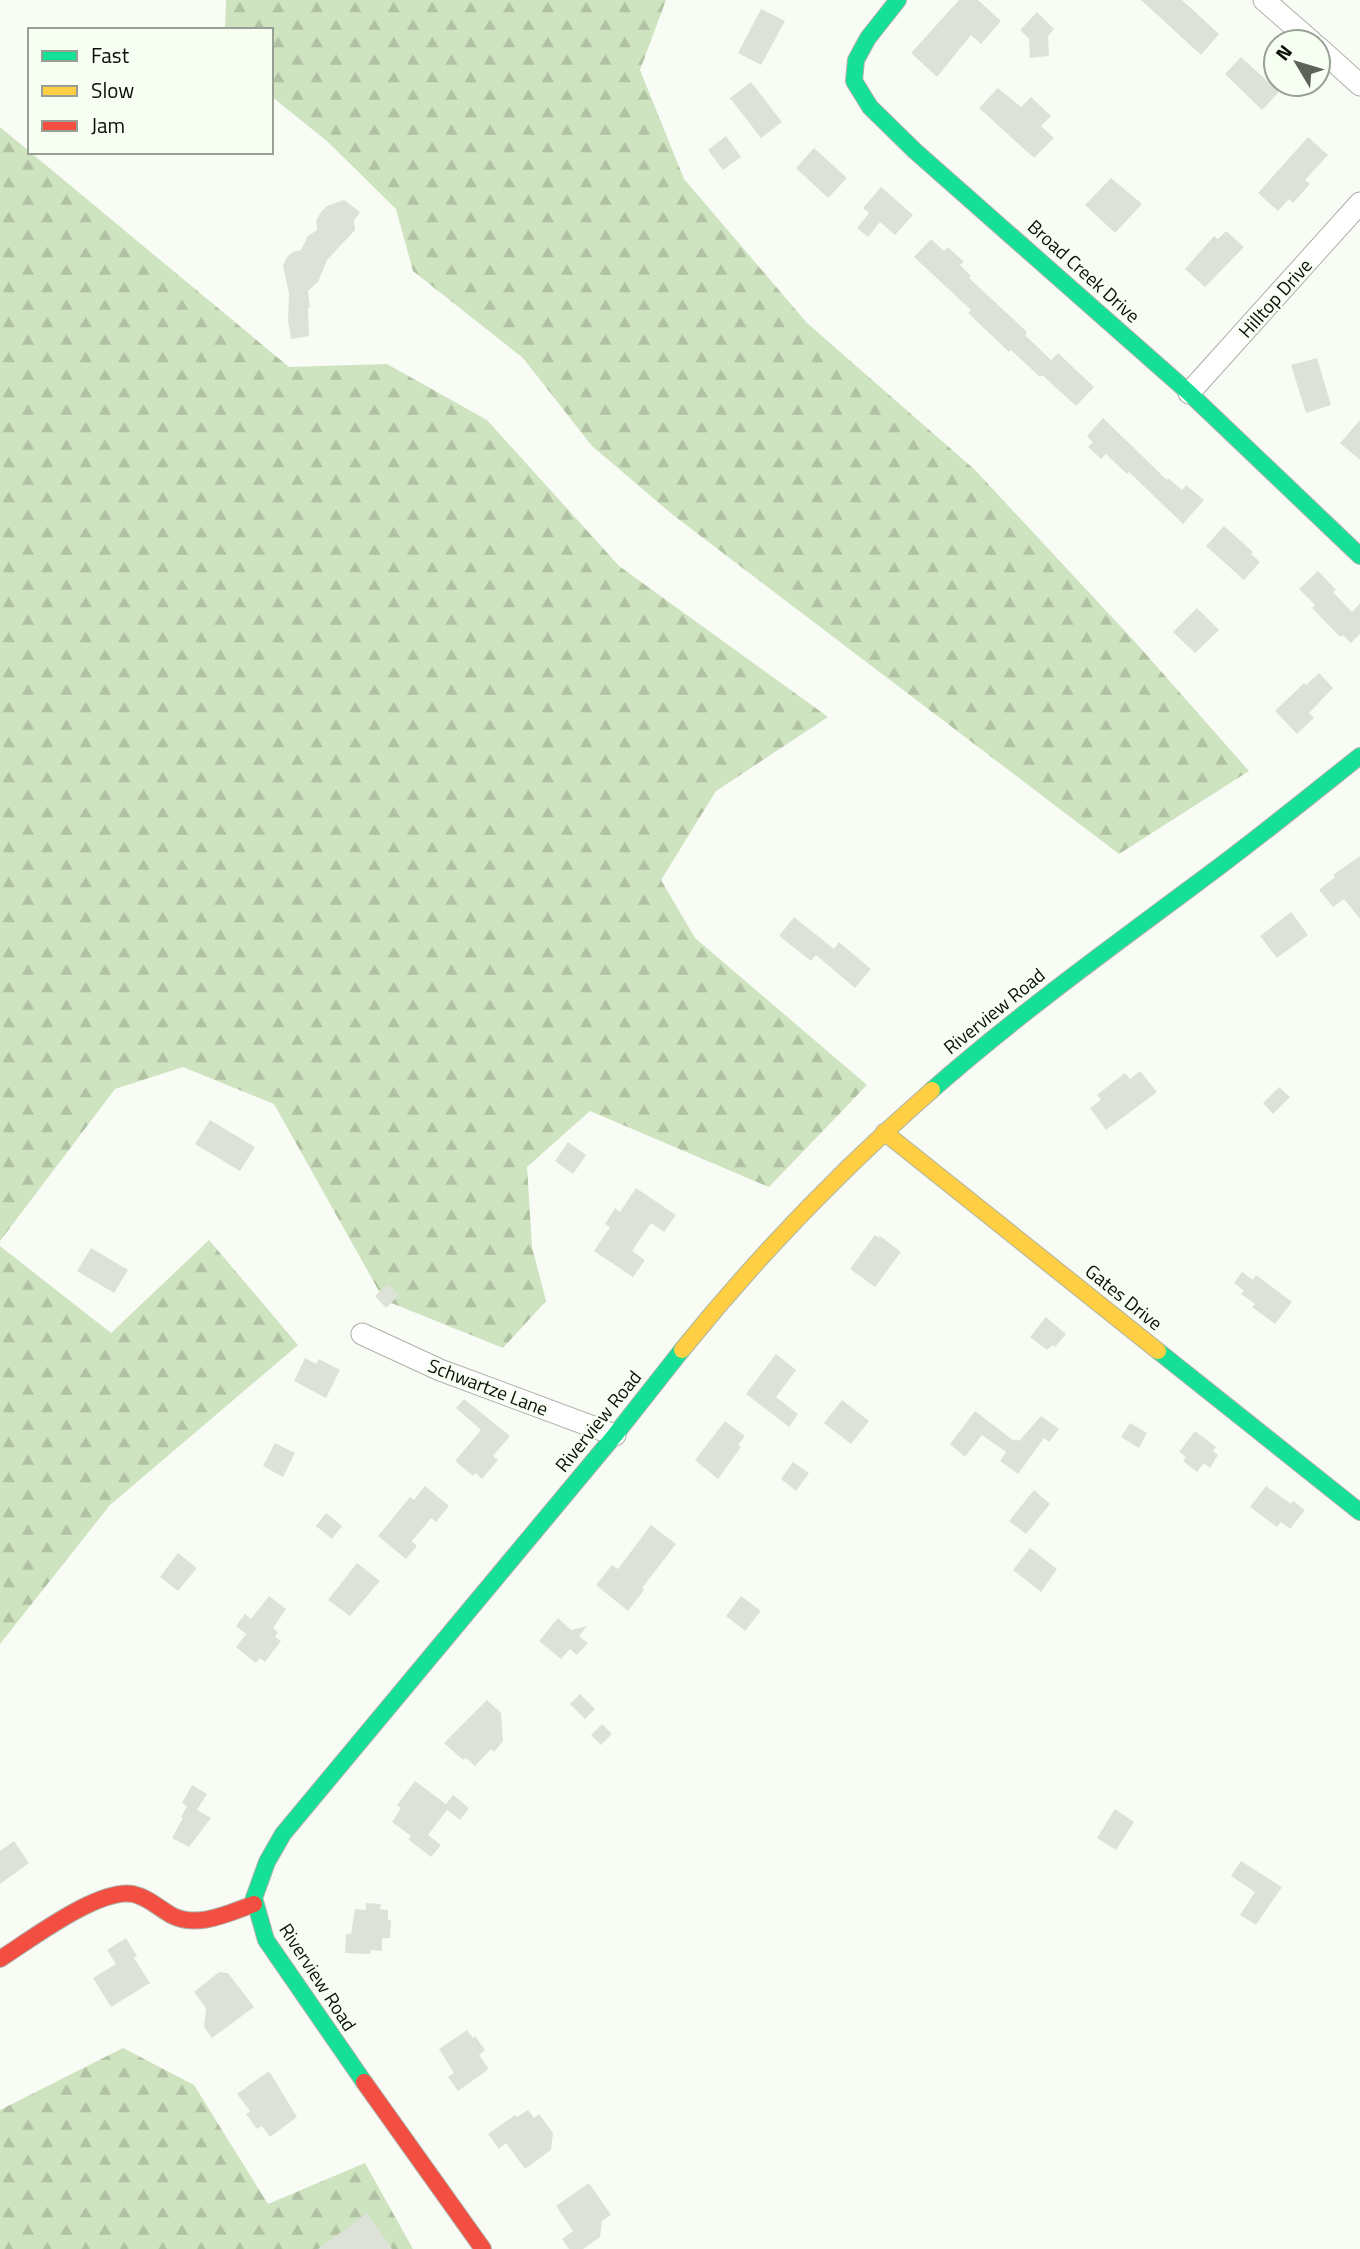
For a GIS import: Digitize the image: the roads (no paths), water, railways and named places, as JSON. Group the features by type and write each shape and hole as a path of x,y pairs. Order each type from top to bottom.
{"street":[{"name":"Broad Creek Drive","path":"898,0 872,33 855,61 852,71 854,82 864,102 1189,393 1360,556"},
{"path":"1264,0 1296,28"},
{"path":"1332,60 1360,85"},
{"name":"Hilltop Drive","path":"1189,393 1360,203"},
{"name":"Riverview Road","path":"484,2249 275,1956 254,1904 256,1890 267,1862 284,1834 703,1325 747,1274 884,1132 992,1037 1198,883 1360,756"},
{"name":"Gates Drive","path":"884,1132 1360,1512"},
{"name":"Schwartze Lane","path":"362,1334 440,1370 615,1435"},
{"path":"0,1959 76,1911 113,1896 132,1894 176,1917 195,1921 254,1904"}]}
